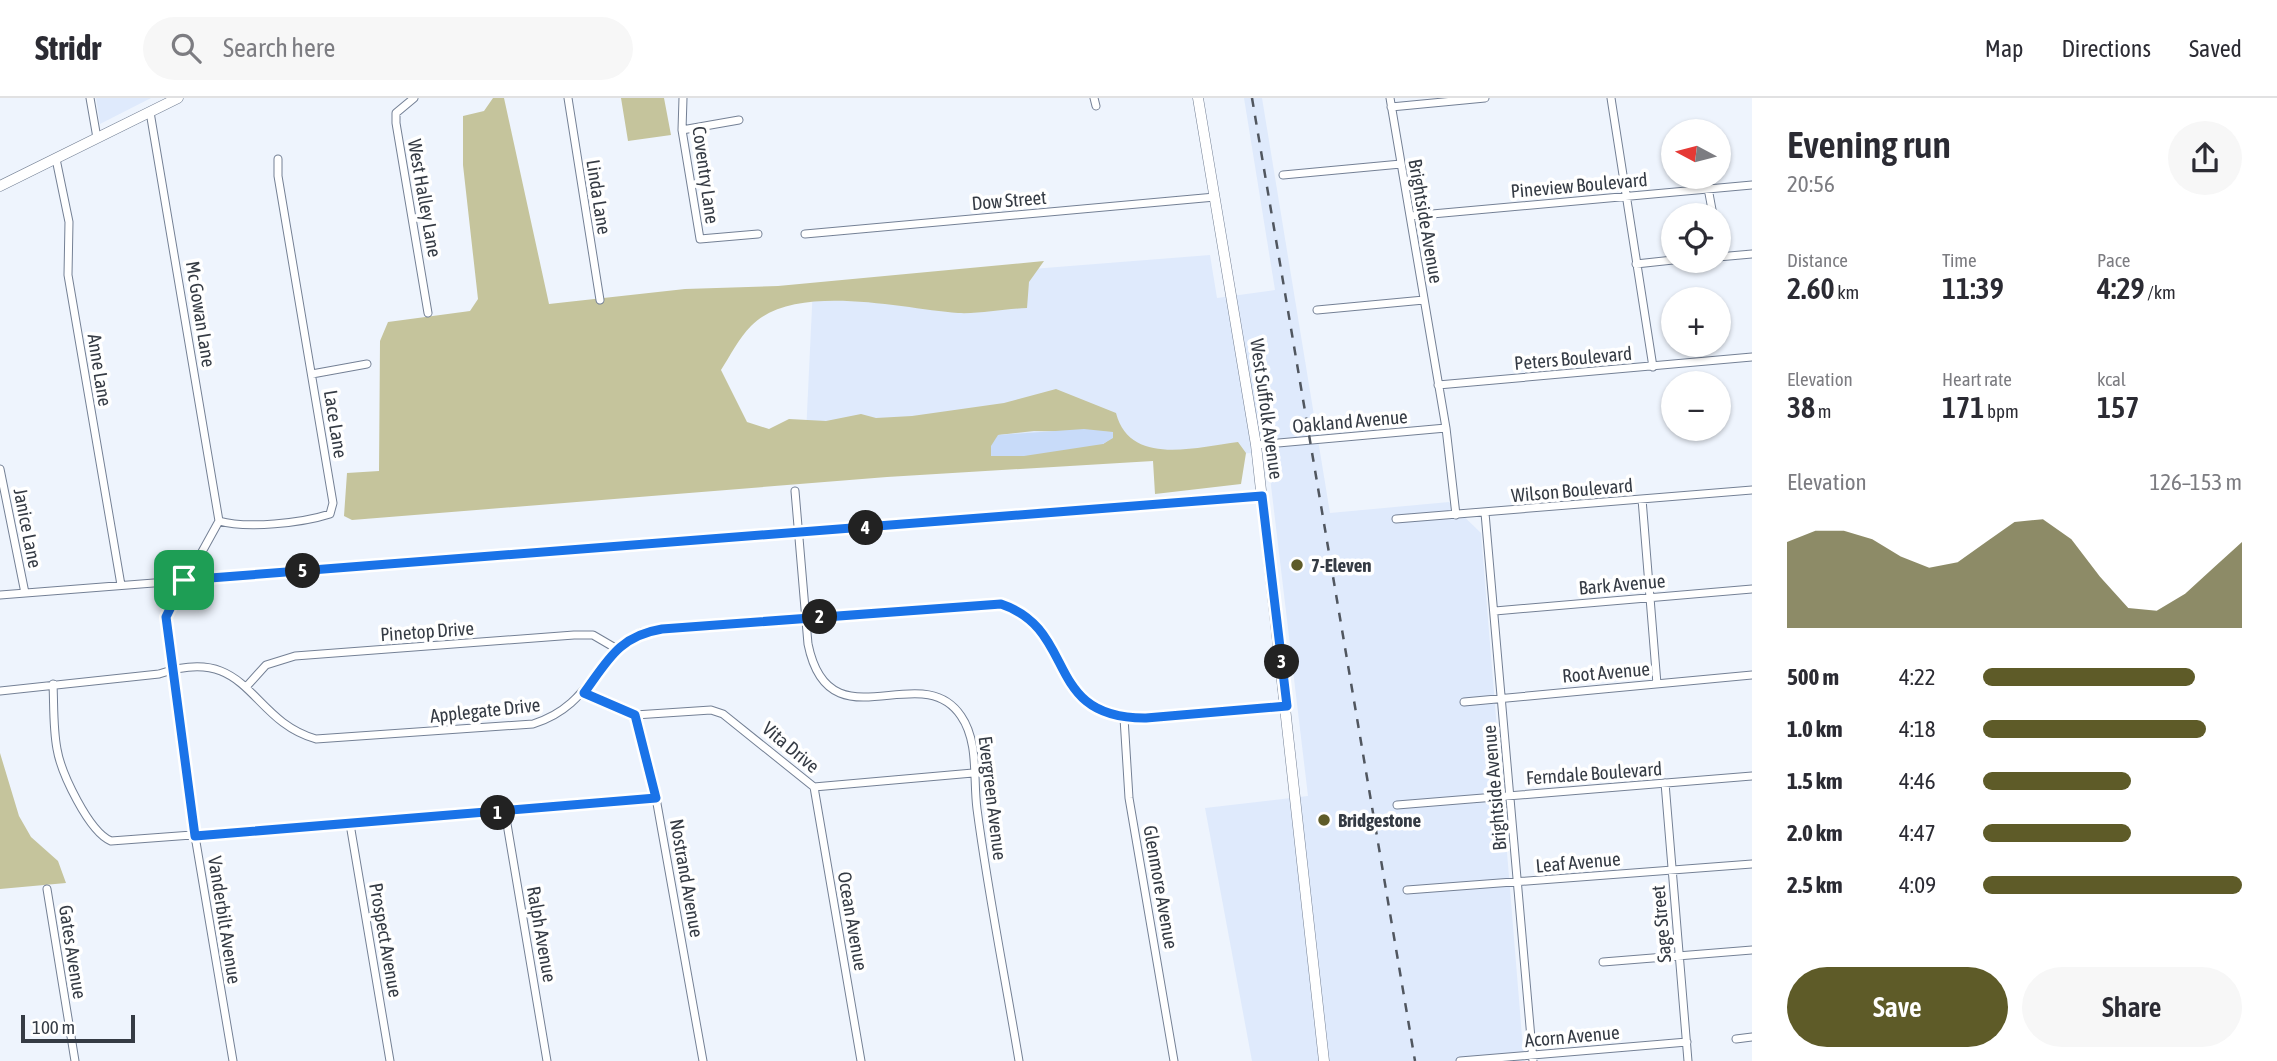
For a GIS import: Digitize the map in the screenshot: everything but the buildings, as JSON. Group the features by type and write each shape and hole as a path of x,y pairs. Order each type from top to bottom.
{"main road":[{"path":"0,186 178,98"},
{"name":"West Suffolk Avenue","path":"1198,98 1256,445 1287,706 1324,1061"}],"street":[{"path":"90,98 97,138"},
{"name":"West Halley Lane","path":"414,98 396,113 396,123 428,313"},
{"name":"Linda Lane","path":"568,98 600,300"},
{"name":"Coventry Lane","path":"683,98 682,130 700,239 758,234"},
{"path":"1391,102 1485,98"},
{"path":"1611,98 1653,366"},
{"name":"Brightside Avenue","path":"1391,102 1446,428 1456,516"},
{"name":"Mc Gowan Lane","path":"150,112 219,521"},
{"path":"682,130 739,120"},
{"name":"Anne Lane","path":"56,159 69,222 68,275 121,585"},
{"name":"Lace Lane","path":"219,521 233,525 313,519 330,514 333,503 278,176 278,159"},
{"path":"1283,175 1401,164"},
{"name":"Pineview Boulevard","path":"1731,186 1752,185"},
{"name":"Pineview Boulevard","path":"1410,216 1699,189"},
{"name":"Dow Street","path":"805,234 1215,197"},
{"path":"1731,255 1752,254"},
{"path":"1636,264 1661,261"},
{"path":"1318,310 1424,300"},
{"name":"Peters Boulevard","path":"1438,386 1752,358"},
{"path":"312,374 367,364"},
{"name":"Oakland Avenue","path":"1256,445 1446,428"},
{"name":"Janice Lane","path":"0,469 25,593"},
{"name":"Wilson Boulevard","path":"1395,519 1752,490"},
{"name":"Evergreen Avenue","path":"795,491 805,618 813,666 821,679 833,690 848,697 932,695 947,702 959,713 968,727 1019,1061"},
{"path":"0,595 1262,496"},
{"path":"1642,499 1657,684"},
{"name":"Brightside Avenue","path":"1485,513 1533,1058"},
{"path":"184,580 219,521"},
{"name":"Vanderbilt Avenue","path":"184,580 166,617 195,836 233,1061"},
{"name":"Bark Avenue","path":"1495,611 1752,589"},
{"name":"Applegate Drive","path":"0,691 149,675 191,666 215,669 247,685 288,728 316,739 332,740 533,724 554,718 584,693 617,649 642,632 1001,604 1018,610 1035,623 1056,654 1072,688 1087,703 1103,713 1124,718 1287,706"},
{"name":"Pinetop Drive","path":"247,685 266,665 295,656 575,635 593,635 617,649"},
{"name":"Root Avenue","path":"1464,702 1492,700 1502,696 1752,675"},
{"path":"53,684 57,753 91,827 101,837 110,841 505,813 656,798"},
{"path":"584,693 635,715"},
{"name":"Vita Drive","path":"635,715 710,710 723,714 814,787 973,773"},
{"name":"Nostrand Avenue","path":"635,715 656,798 703,1061"},
{"name":"Glenmore Avenue","path":"1124,718 1129,798 1174,1061"},
{"name":"Ferndale Boulevard","path":"1397,805 1752,776"},
{"name":"Sage Street","path":"1665,783 1688,1061"},
{"name":"Ocean Avenue","path":"814,787 861,1061"},
{"name":"Ralph Avenue","path":"505,813 547,1061"},
{"name":"Prospect Avenue","path":"350,824 390,1061"},
{"name":"Leaf Avenue","path":"1407,890 1752,864"},
{"name":"Gates Avenue","path":"47,889 75,1061"},
{"path":"1603,962 1752,950"},
{"path":"1736,1038 1752,1037"},
{"name":"Acorn Avenue","path":"1460,1061 1533,1058 1687,1042"}],"shaded area":[{"path":"96,98 151,98 100,124"},
{"path":"1244,98 1262,98 1330,513 1449,502 1481,533 1524,1061 1252,1061 1205,808 1308,796 1267,452 1111,462 806,434 813,286 1210,255 1217,298 1275,290"}],"green space":[{"path":"493,98 504,98 549,304 685,289 778,286 1044,261 1029,282 1027,308 958,313 880,303 821,301 794,304 770,312 751,326 721,370 747,422 769,429 789,419 826,421 861,414 876,418 912,416 1004,403 1056,389 1116,413 1124,430 1135,441 1150,447 1185,449 1238,442 1246,453 1241,484 1155,494 1153,461 887,477 352,520 344,516 347,473 379,471 380,341 388,322 470,311 478,299 463,165 463,116 484,111","holes":["1034,431 1113,432 1113,437 1103,444 998,435"]},
{"path":"621,98 664,98 671,135 628,141"},
{"path":"0,753 19,816 31,837 58,861 66,883 0,889"}],"water":[{"path":"1084,429 1113,432 1113,438 1103,444 1024,456 991,456 991,446 998,435"}],"railway":[{"path":"1252,98 1415,1061"}],"place":[{"name":"7-Eleven","path":"1297,565"},
{"name":"Bridgestone","path":"1324,820"}],"route":[{"path":"1262,496 1287,706 1146,718 1124,718 1103,713 1087,703 1072,688 1048,639 1035,623 1018,610 1001,604 662,629 642,632 629,639 606,662 584,693 635,715 656,798 637,802 195,836 166,617 184,580 1262,496"}]}
